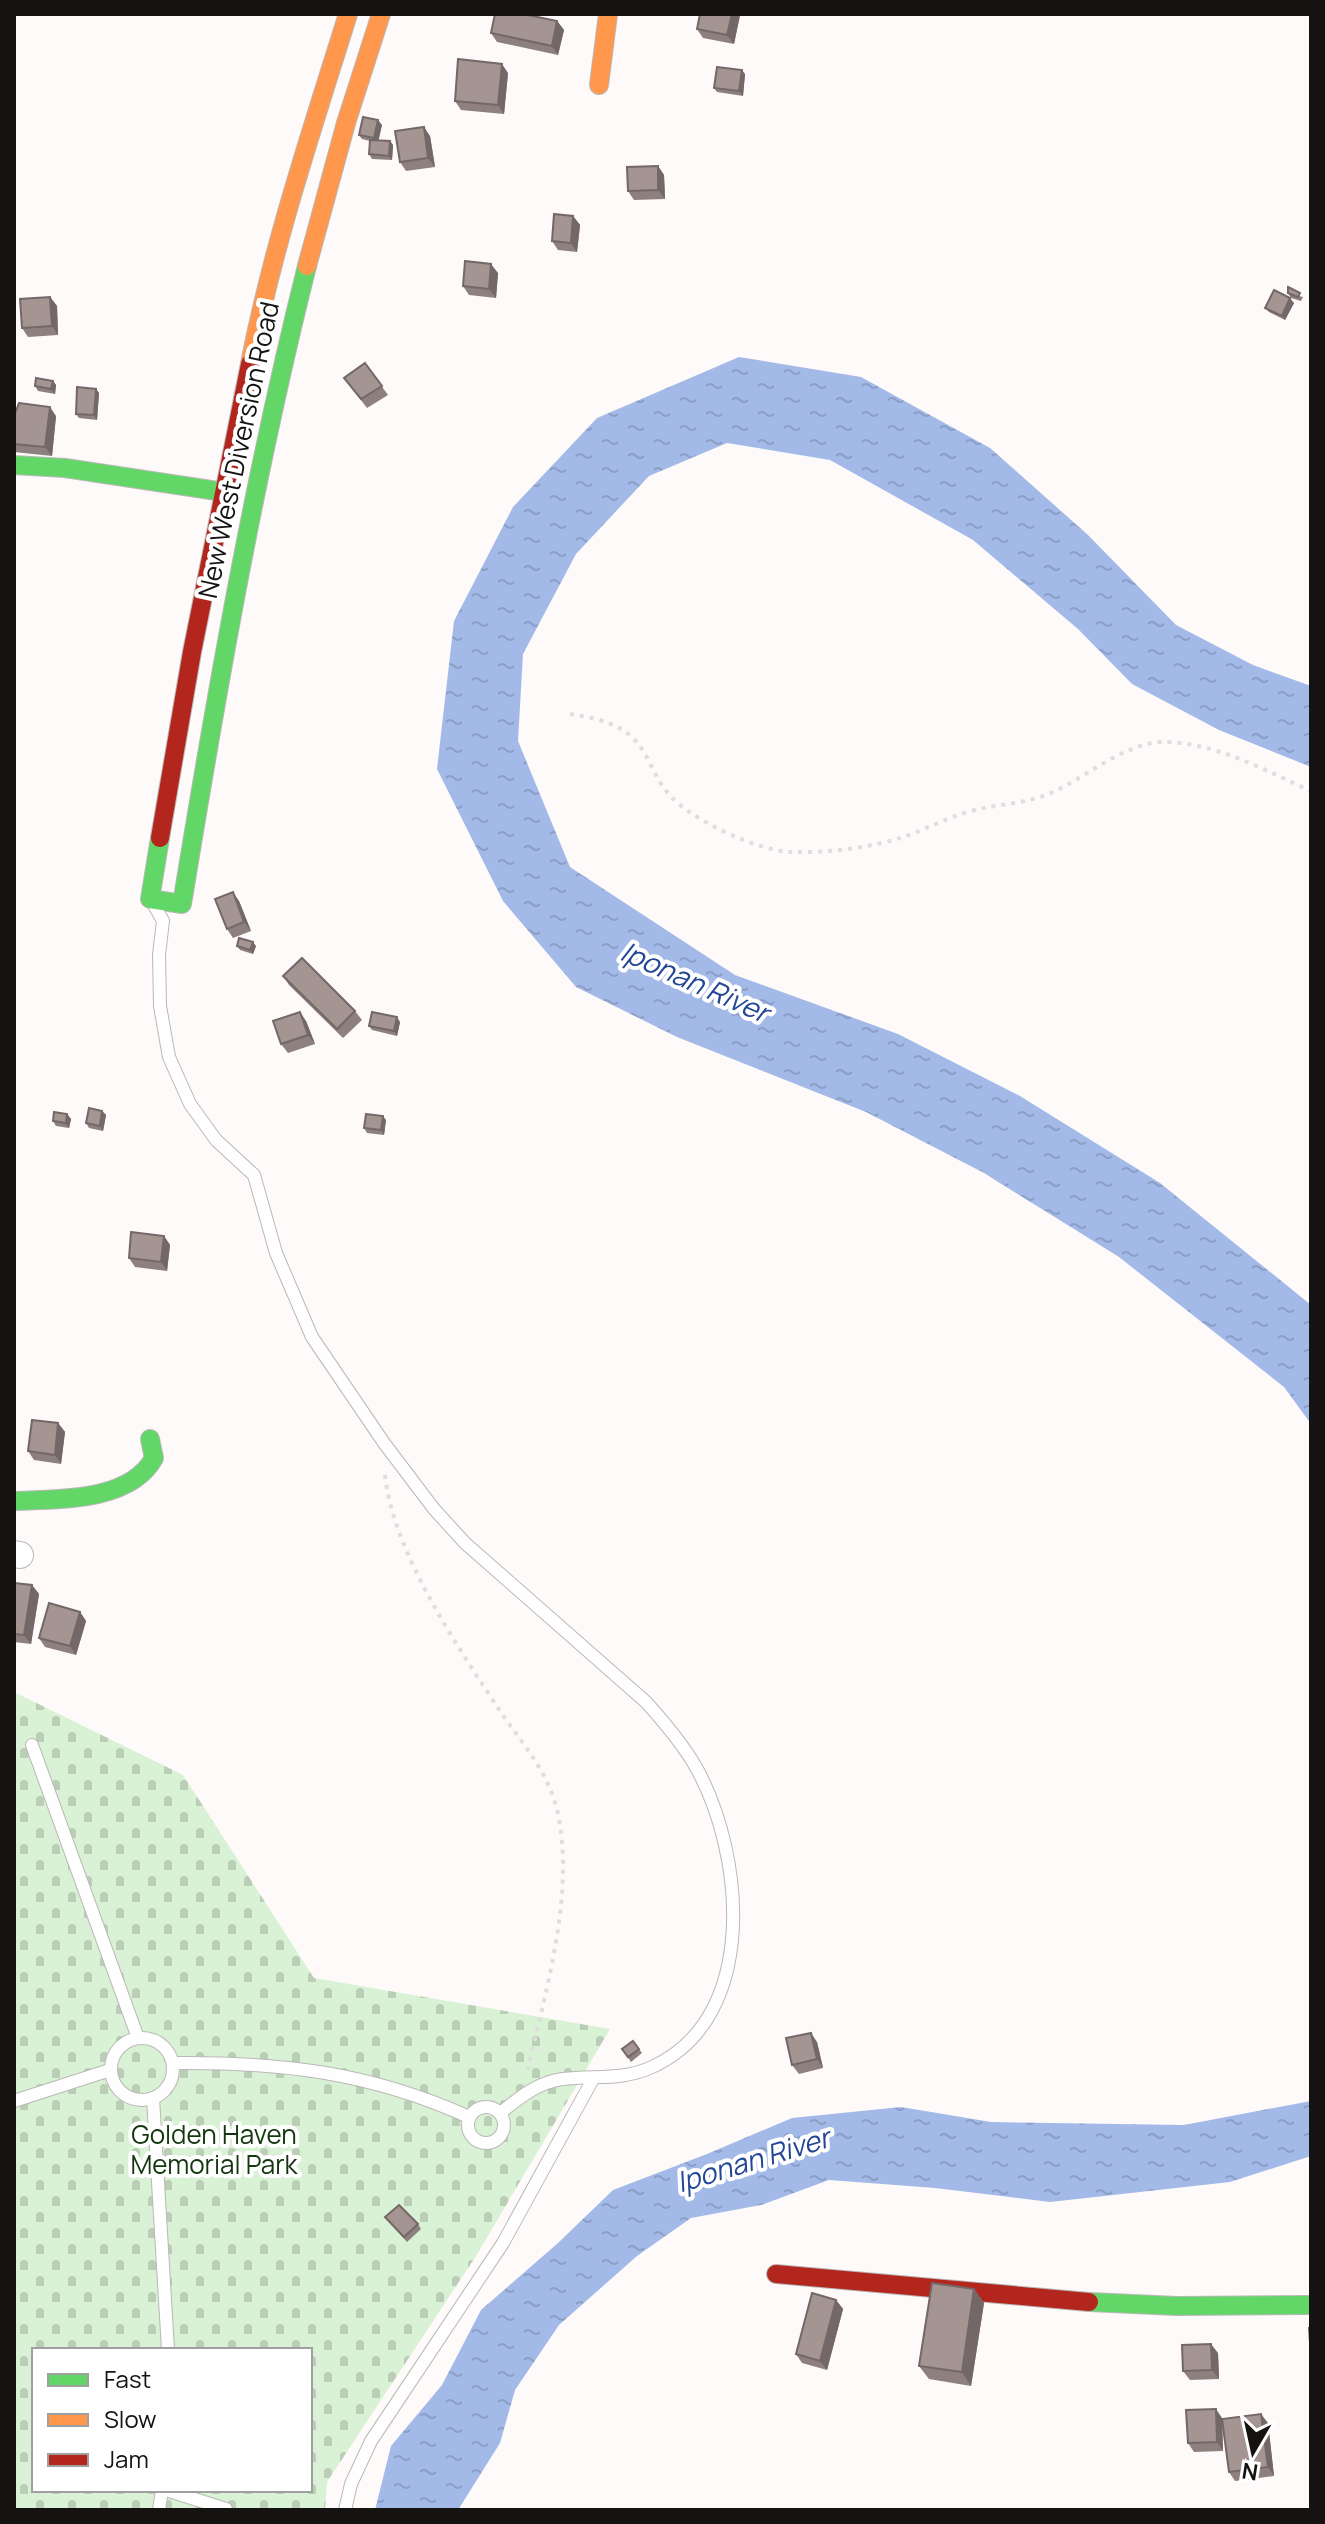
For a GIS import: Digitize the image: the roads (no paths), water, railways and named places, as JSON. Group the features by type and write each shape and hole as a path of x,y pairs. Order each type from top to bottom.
{"street":[{"name":"New West Diversion Road","path":"150,899 192,652 259,317 292,196 348,14"},
{"name":"New West Diversion Road","path":"182,904 223,658 290,324 318,219 381,14"},
{"path":"599,85 608,14"},
{"path":"14,465 65,468 224,492"},
{"path":"150,899 182,904"},
{"path":"14,1501 68,1498 109,1491 153,1467 155,1449 150,1439"},
{"path":"776,2274 1117,2305 1311,2305"}],"lane":[{"path":"150,899 163,921 159,955 160,1006 169,1057 190,1104 216,1140 254,1175 276,1253 312,1337 384,1443 434,1509 465,1543 646,1702 672,1730 698,1771 720,1825 732,1882 735,1930 723,1987 708,2017 683,2048 654,2067 621,2078 561,2079 539,2085 500,2113"},
{"path":"163,921 182,904"},
{"path":"32,1745 138,2038"},
{"path":"138,2038 148,2038 164,2047 173,2063 167,2088 153,2098 143,2100 124,2095 117,2088 110,2070 115,2052 121,2045 138,2038"},
{"path":"173,2063 246,2064 340,2074 422,2097 469,2117"},
{"path":"14,2101 110,2070"},
{"path":"345,2510 351,2484 371,2441 503,2243 593,2079"},
{"path":"153,2098 168,2348"},
{"path":"483,2107 500,2113 503,2130 491,2143 479,2142 467,2129 469,2117 483,2107"},
{"path":"171,2492 226,2509"}],"water":[{"name":"Iponan River","path":"739,357 861,377 990,448 1088,535 1176,625 1253,665 1311,686 1311,767 1219,730 1132,684 1078,629 973,540 830,460 727,443 649,476 576,554 523,654 518,741 570,867 735,975 898,1034 1020,1096 1160,1183 1311,1305 1311,1424 1284,1387 1119,1257 984,1173 866,1112 677,1037 576,987 503,901 437,769 454,621 513,507 597,418"},
{"name":"Iponan River","path":"1311,2101 1311,2156 1230,2182 1050,2202 935,2188 829,2180 761,2205 691,2218 637,2256 559,2325 515,2390 500,2443 458,2510 375,2510 391,2446 442,2385 481,2310 613,2190 792,2118 901,2107 991,2122 1184,2125"}],"park label":[{"name":"Golden Haven Memorial Park","path":"214,2150"}]}
